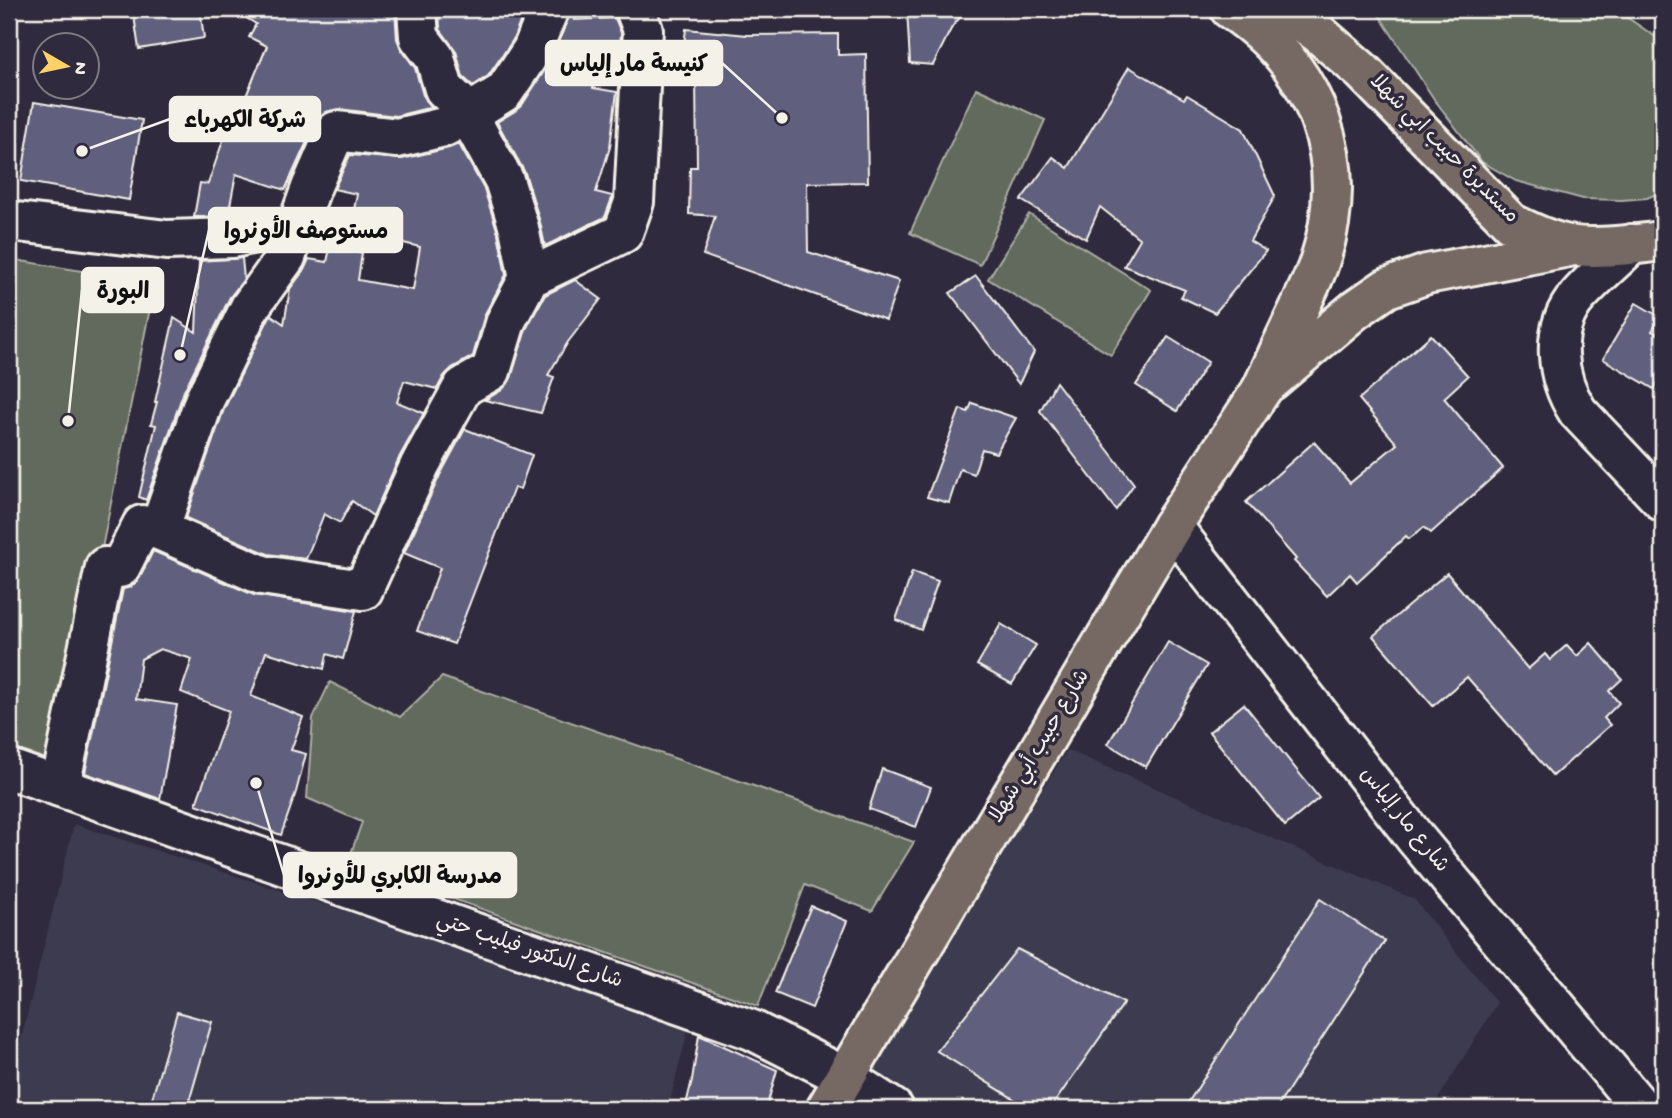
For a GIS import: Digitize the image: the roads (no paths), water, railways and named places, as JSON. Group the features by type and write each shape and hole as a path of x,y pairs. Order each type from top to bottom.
{"main road":[{"path":"1230,9 1270,40 1290,63 1310,94 1321,117 1328,144 1331,174 1329,219 1319,266 1262,389"},
{"name":"مستديرة حبيب ابي شهلا","path":"1283,9 1318,33 1362,71 1511,223 1538,236 1573,246 1648,242"},
{"path":"1262,389 1355,310 1387,288 1427,274 1573,246"},
{"name":"شارع حبيب أبي شهلا","path":"825,1109 1172,526 1262,389"}],"street":[{"path":"417,9 419,37 435,58 444,89 470,113 504,180 519,228 529,278"},
{"path":"159,530 204,401 250,307 286,257 336,131 397,138 444,127 470,113 504,92 532,50 549,9"},
{"path":"60,787 105,567 120,568 142,524 262,575 363,590 421,465 463,387 491,371 506,321 529,278 623,233 634,202 643,44 643,30 635,9"},
{"path":"9,221 167,240 233,238 268,230 296,229"},
{"path":"1648,242 1576,298 1561,330 1558,351 1566,390 1578,412 1663,502"},
{"name":"شارع مار إلياس","path":"1172,526 1416,839 1642,1109"},
{"name":"شارع الدكتور فيليب حتي","path":"9,769 752,1030 845,1077 894,1109"}],"place":[{"name":"كنيسة مار إلياس","path":"782,118"},
{"name":"شركة الكهرباء","path":"82,151"},
{"name":"مستوصف الأونروا","path":"180,355"},
{"name":"البورة","path":"68,421"},
{"name":"مدرسة الكابري للأونروا","path":"256,783"}]}
